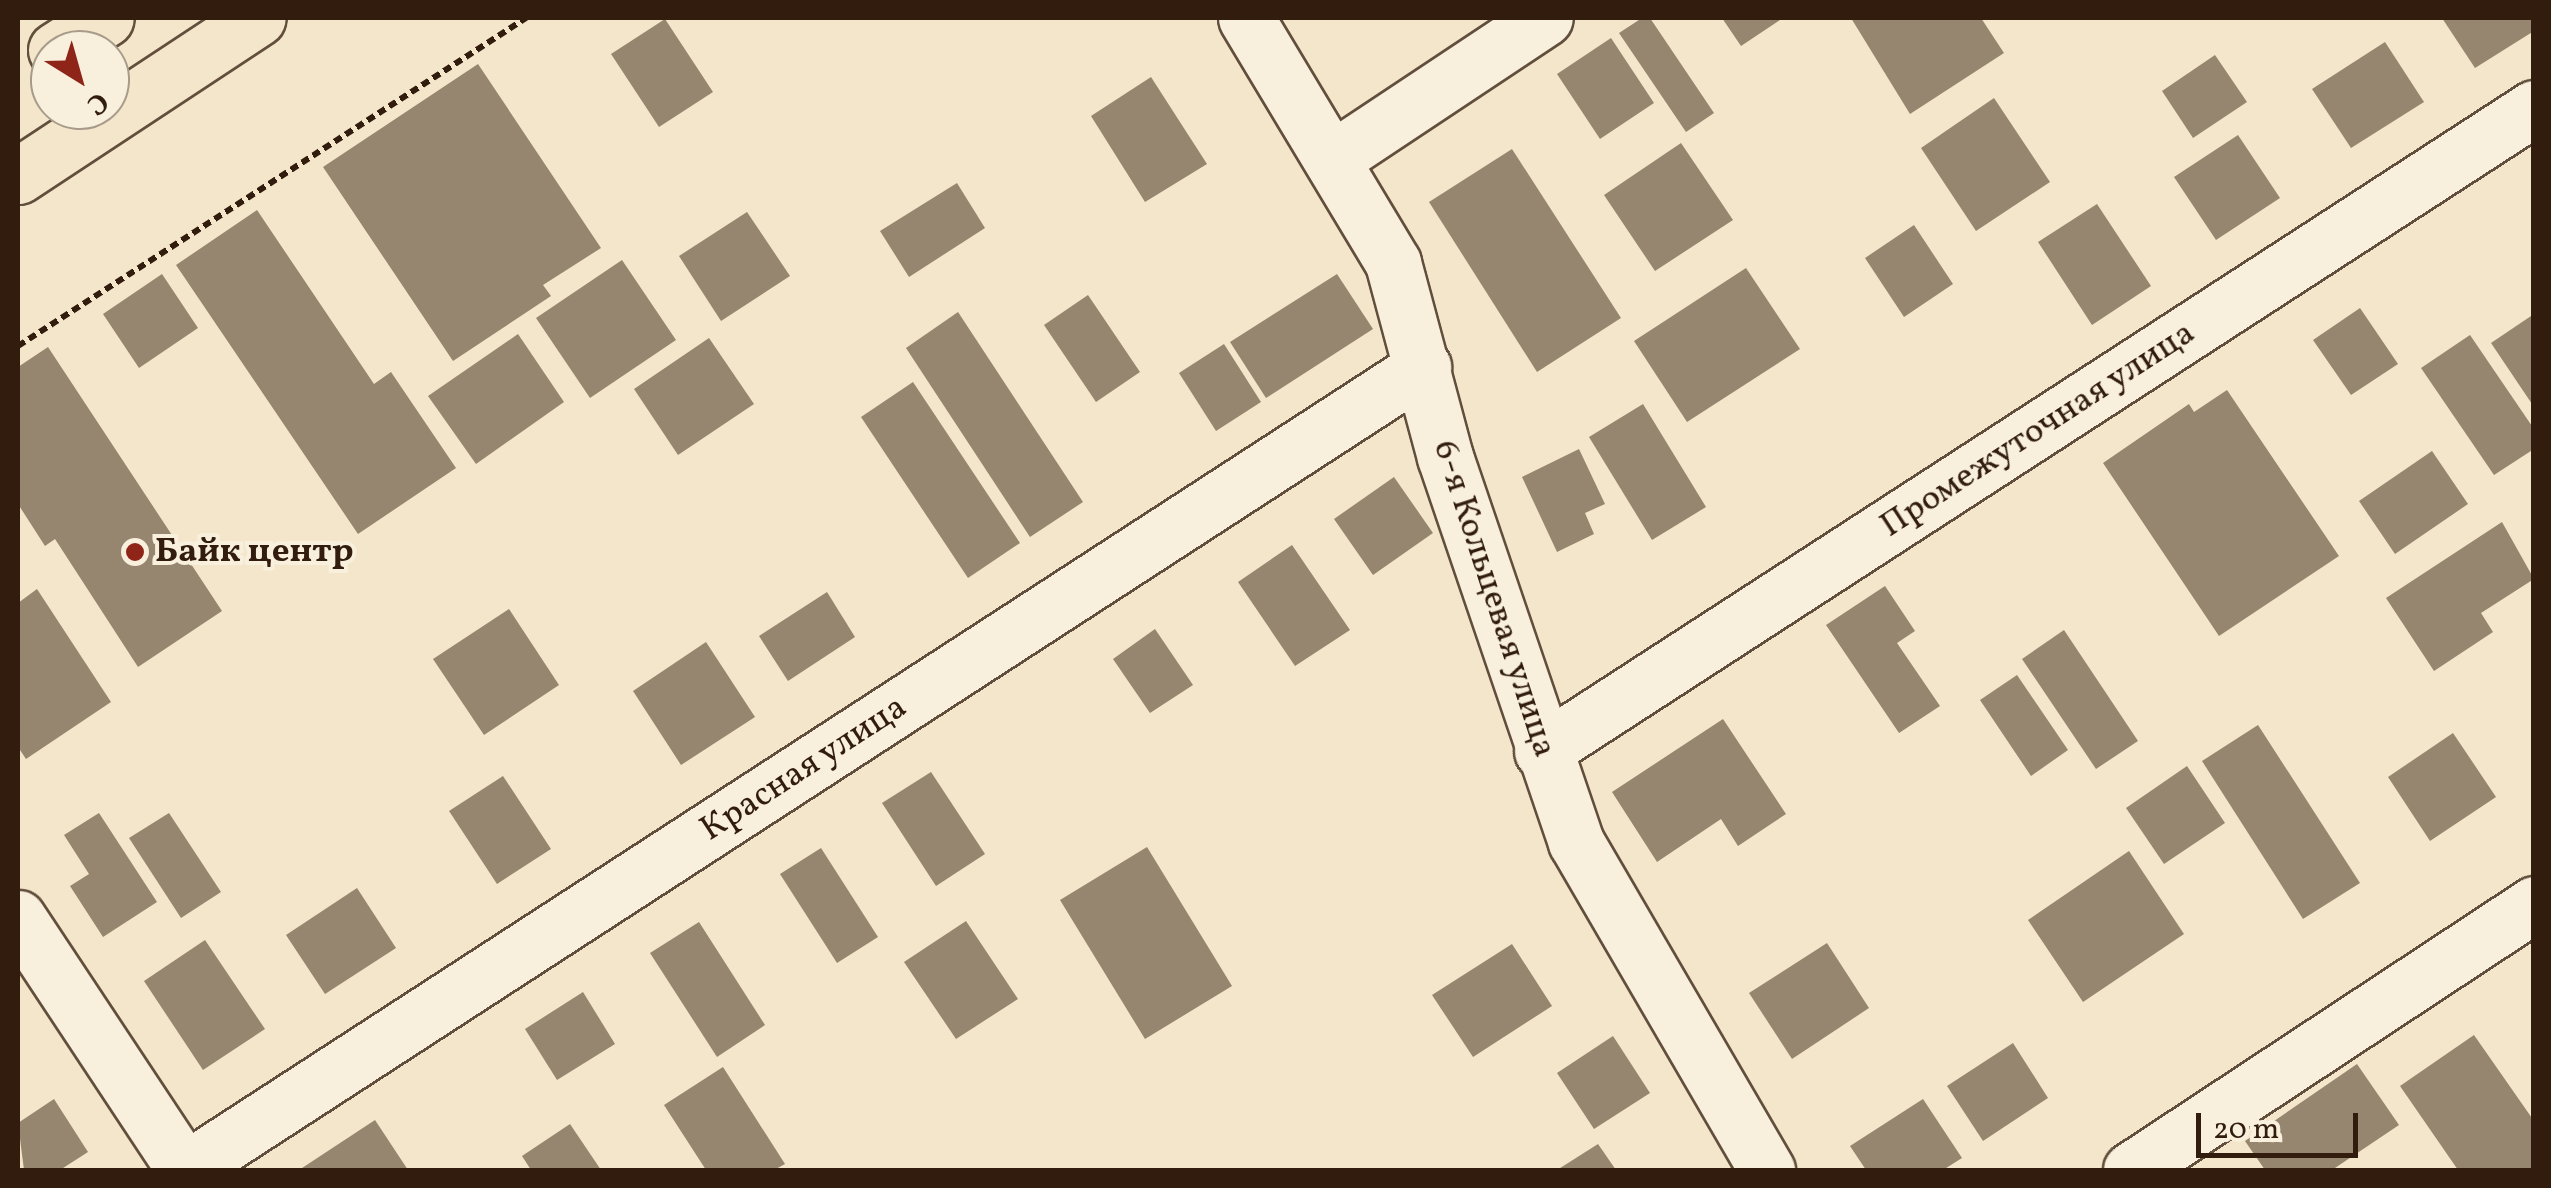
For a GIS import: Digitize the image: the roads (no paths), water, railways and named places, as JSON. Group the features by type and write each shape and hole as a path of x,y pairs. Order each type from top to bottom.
{"main road":[{"path":"18,176 258,18"}],"street":[{"name":"6-я Кольцевая улица","path":"1246,18 1334,158 1393,263 1424,366 1445,457 1576,842 1614,917 1767,1170"},
{"path":"1334,158 1544,18"},
{"name":"Промежуточная улица","path":"1542,751 2534,108"},
{"name":"Красная улица","path":"185,1170 1424,366"},
{"path":"2131,1170 2534,904"},
{"path":"18,918 185,1170"}],"place":[{"name":"Байк центр","path":"135,552"}]}
